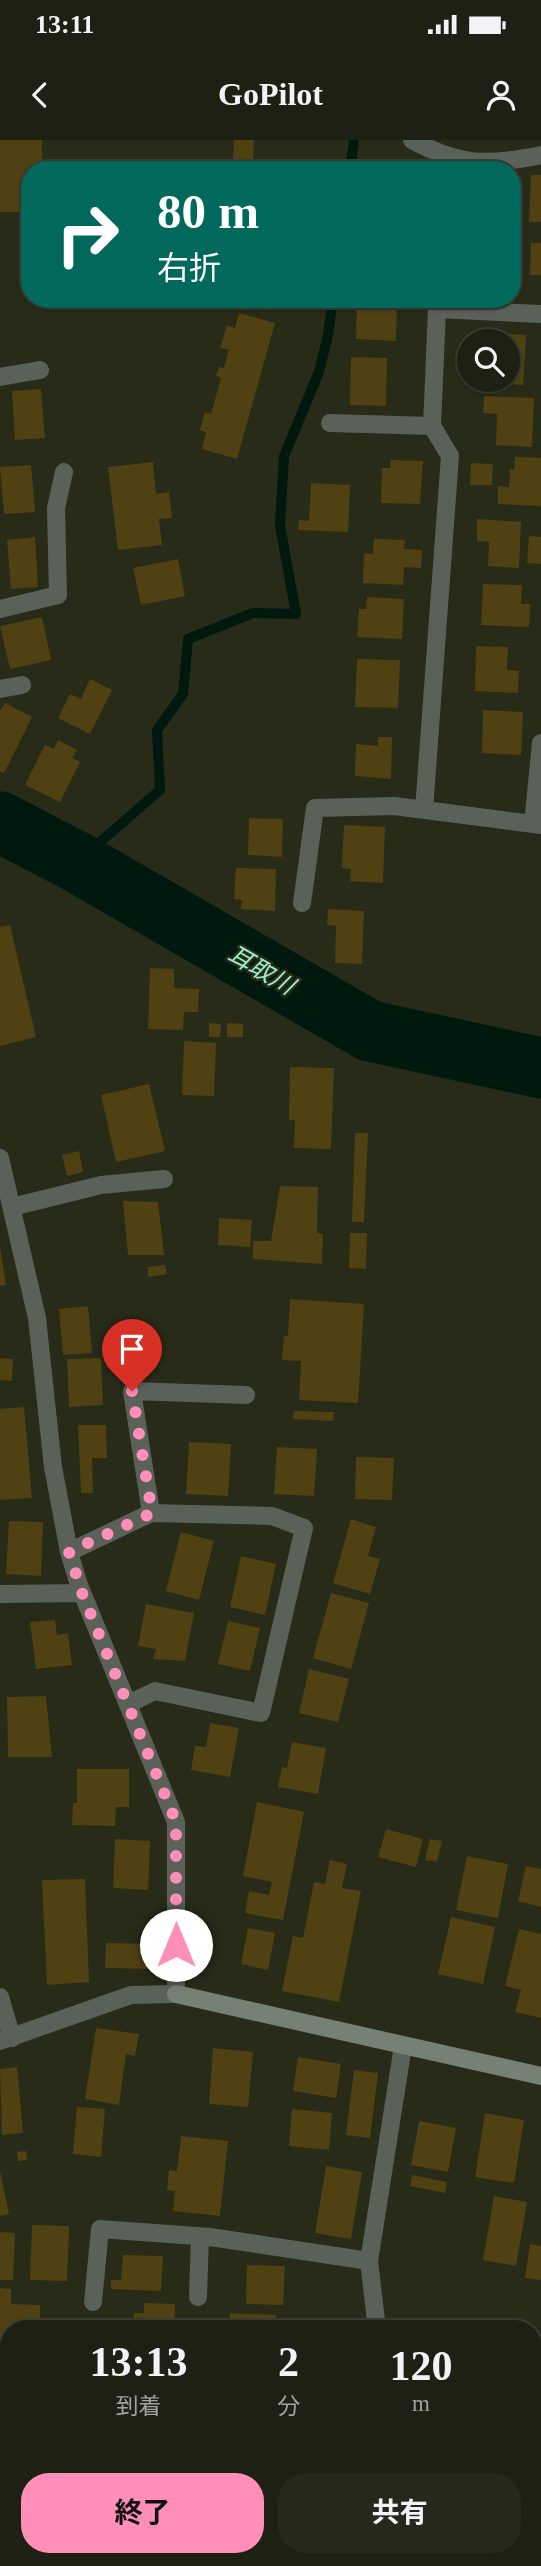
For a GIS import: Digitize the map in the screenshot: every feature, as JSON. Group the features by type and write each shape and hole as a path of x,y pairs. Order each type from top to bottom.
{"street":[{"path":"412,140 438,154 457,160 472,161"},
{"path":"496,161 541,155"},
{"path":"424,810 450,456 432,426 437,309 541,314"},
{"path":"0,377 40,370"},
{"path":"330,423 432,426"},
{"path":"0,609 58,595 56,508 64,472"},
{"path":"0,690 22,685"},
{"path":"302,903 315,808 394,806 537,824 541,743"},
{"path":"0,1158 37,1318 53,1468 69,1552 82,1593 176,1822 176,1994"},
{"path":"12,1207 101,1185 164,1179"},
{"path":"152,1513 132,1391 246,1395"},
{"path":"69,1552 152,1513 272,1516 304,1528 261,1713 155,1691 128,1704"},
{"path":"0,1594 82,1593"},
{"path":"0,1997 6,2040 131,1995 176,1994 541,2076"},
{"path":"376,2320 369,2261 403,2046"},
{"path":"93,2302 100,2229 200,2236 369,2261"},
{"path":"198,2297 200,2236"}],"building":[{"path":"0,140 42,140 42,161 21,161 21,212 0,212"},
{"path":"234,140 254,140 253,161 233,161"},
{"path":"531,175 541,175 541,222 529,222"},
{"path":"531,243 541,243 541,275 530,275"},
{"path":"357,308 397,308 396,341 356,339"},
{"path":"239,313 275,323 237,459 202,449 206,432 200,430 205,412 211,414 221,378 216,376 219,367 224,368 229,350 220,348 227,325 235,328"},
{"path":"520,335 526,335 523,385 520,385"},
{"path":"351,357 387,358 386,406 350,405"},
{"path":"41,389 45,438 15,440 12,391"},
{"path":"484,396 534,398 532,447 496,445 497,414 483,413"},
{"path":"515,457 541,458 541,506 498,504 498,486 509,487 510,469 514,470"},
{"path":"391,460 423,461 420,504 381,503 382,468 390,468"},
{"path":"153,462 156,494 169,492 172,518 159,519 162,545 118,550 108,467"},
{"path":"471,463 493,464 492,485 470,485"},
{"path":"31,465 35,512 4,514 0,467"},
{"path":"311,483 350,485 348,532 298,530 299,520 309,521"},
{"path":"477,519 521,522 519,568 488,566 489,542 477,541"},
{"path":"529,536 541,537 541,564 527,563"},
{"path":"35,537 38,587 11,589 7,540"},
{"path":"374,539 405,540 404,549 422,550 421,568 404,567 403,585 363,583 364,553 373,554"},
{"path":"178,559 185,596 141,605 133,568"},
{"path":"483,584 522,585 521,604 530,604 529,627 481,625"},
{"path":"367,597 404,599 402,639 357,637 359,609 366,609"},
{"path":"42,617 51,660 10,669 0,626"},
{"path":"476,646 508,647 507,670 519,671 518,693 475,691"},
{"path":"357,659 400,660 398,708 355,707"},
{"path":"90,679 112,690 90,734 58,718 70,694 81,699"},
{"path":"5,703 32,717 4,773 0,771 0,711"},
{"path":"483,710 523,712 521,755 482,753"},
{"path":"378,737 392,737 391,779 355,776 356,744 378,746"},
{"path":"58,740 77,750 72,758 80,762 60,802 25,785 45,745 54,749"},
{"path":"249,818 283,819 282,857 248,855"},
{"path":"344,825 385,827 383,883 350,881 351,869 342,868"},
{"path":"236,868 276,869 275,911 241,909 242,900 234,899"},
{"path":"328,909 364,911 362,964 335,963 336,926 327,925"},
{"path":"10,925 36,1037 0,1046 0,927"},
{"path":"150,968 174,969 174,988 199,989 198,1012 184,1012 183,1030 148,1029"},
{"path":"209,1023 221,1024 220,1037 209,1037"},
{"path":"227,1023 243,1024 243,1037 227,1037"},
{"path":"184,1041 216,1043 214,1096 182,1095"},
{"path":"290,1067 334,1068 331,1149 294,1148 295,1120 289,1120"},
{"path":"149,1084 165,1151 116,1162 101,1095"},
{"path":"355,1133 368,1133 364,1222 352,1222"},
{"path":"79,1151 83,1172 67,1176 62,1155"},
{"path":"280,1186 318,1187 317,1233 323,1234 322,1264 253,1259 253,1241 271,1241"},
{"path":"123,1201 158,1202 164,1255 128,1255"},
{"path":"219,1218 252,1220 250,1247 218,1245"},
{"path":"350,1233 367,1233 366,1269 349,1268"},
{"path":"0,1247 6,1285 0,1286"},
{"path":"165,1265 167,1274 148,1277 148,1267"},
{"path":"290,1299 364,1304 358,1403 299,1400 301,1361 282,1360 284,1336 288,1336"},
{"path":"88,1306 92,1353 63,1355 59,1309"},
{"path":"0,1358 13,1359 12,1381 0,1380"},
{"path":"101,1358 103,1405 69,1407 67,1359"},
{"path":"24,1407 32,1498 0,1500 0,1409"},
{"path":"294,1411 334,1412 333,1421 293,1419"},
{"path":"78,1425 106,1425 107,1458 92,1458 93,1493 81,1493"},
{"path":"189,1442 231,1444 228,1496 186,1494"},
{"path":"277,1447 317,1449 314,1496 274,1494"},
{"path":"356,1457 394,1458 392,1500 355,1499"},
{"path":"351,1519 376,1527 368,1556 380,1559 370,1594 333,1583"},
{"path":"9,1521 43,1522 41,1576 6,1574"},
{"path":"181,1532 214,1541 199,1600 166,1591"},
{"path":"241,1556 276,1564 265,1615 230,1607"},
{"path":"331,1593 369,1603 351,1669 313,1658"},
{"path":"146,1604 194,1613 185,1661 153,1659 156,1649 138,1646"},
{"path":"55,1620 57,1635 68,1633 72,1665 36,1669 30,1622"},
{"path":"228,1621 260,1628 250,1671 218,1664"},
{"path":"309,1669 349,1679 338,1722 299,1713"},
{"path":"46,1696 52,1757 8,1757 7,1697"},
{"path":"210,1723 239,1728 230,1777 191,1770 195,1746 206,1747"},
{"path":"292,1742 326,1748 318,1794 278,1787 282,1767 287,1768"},
{"path":"77,1769 129,1769 129,1807 116,1807 115,1826 72,1825 73,1803 77,1803"},
{"path":"257,1802 304,1812 283,1920 245,1913 249,1891 269,1895 272,1882 243,1876"},
{"path":"386,1829 423,1839 416,1867 378,1857"},
{"path":"115,1839 150,1841 148,1890 113,1888"},
{"path":"430,1839 442,1841 437,1862 425,1860"},
{"path":"467,1856 508,1864 498,1918 456,1910"},
{"path":"330,1860 347,1864 342,1888 361,1891 339,2002 282,1991 293,1936 303,1938 314,1882 325,1884"},
{"path":"526,1866 541,1869 541,1907 518,1901"},
{"path":"85,1879 89,1982 47,1985 42,1880"},
{"path":"451,1917 495,1927 483,1984 438,1974"},
{"path":"248,1928 275,1933 268,1970 241,1964"},
{"path":"519,1929 541,1934 541,2018 515,2012 521,1990 505,1986"},
{"path":"106,1943 153,1944 152,1969 105,1968"},
{"path":"96,2028 139,2034 135,2056 126,2054 119,2105 85,2099"},
{"path":"213,2048 253,2052 248,2107 209,2104"},
{"path":"298,2057 341,2064 336,2098 293,2091"},
{"path":"17,2067 23,2133 2,2135 0,2069"},
{"path":"354,2070 378,2073 370,2138 346,2135"},
{"path":"77,2107 105,2109 101,2157 73,2154"},
{"path":"292,2109 332,2113 329,2150 289,2146"},
{"path":"485,2113 524,2120 514,2183 475,2177"},
{"path":"419,2121 456,2128 448,2172 411,2165"},
{"path":"181,2136 228,2141 220,2216 173,2211 175,2191 167,2190 169,2170 177,2171"},
{"path":"26,2151 27,2160 18,2161 17,2152"},
{"path":"326,2166 362,2172 351,2239 315,2233"},
{"path":"0,2171 9,2214 0,2216"},
{"path":"412,2175 447,2182 445,2193 410,2186"},
{"path":"494,2196 527,2202 516,2266 483,2260"},
{"path":"32,2225 69,2226 67,2281 30,2280"},
{"path":"0,2232 15,2233 13,2280 0,2280"},
{"path":"530,2244 541,2246 541,2280 525,2278"},
{"path":"123,2255 163,2256 161,2291 111,2289 111,2280 121,2280"},
{"path":"247,2265 285,2266 283,2305 246,2304"},
{"path":"0,2288 11,2289 11,2304 40,2305 40,2320 0,2320"},
{"path":"144,2303 175,2304 174,2320 134,2320 134,2313 144,2313"},
{"path":"230,2313 276,2315 276,2320 230,2320"}],"waterway":[{"path":"351,161 354,140"},
{"path":"77,862 160,790 157,730 183,694 188,639 253,613 296,614 280,525 284,456 319,372 332,308"},
{"name":"耳取川","path":"0,822 77,862 370,1031 541,1068"}],"route":[{"path":"132,1391 152,1513 69,1552 79,1586 176,1822 176,1945"}]}
